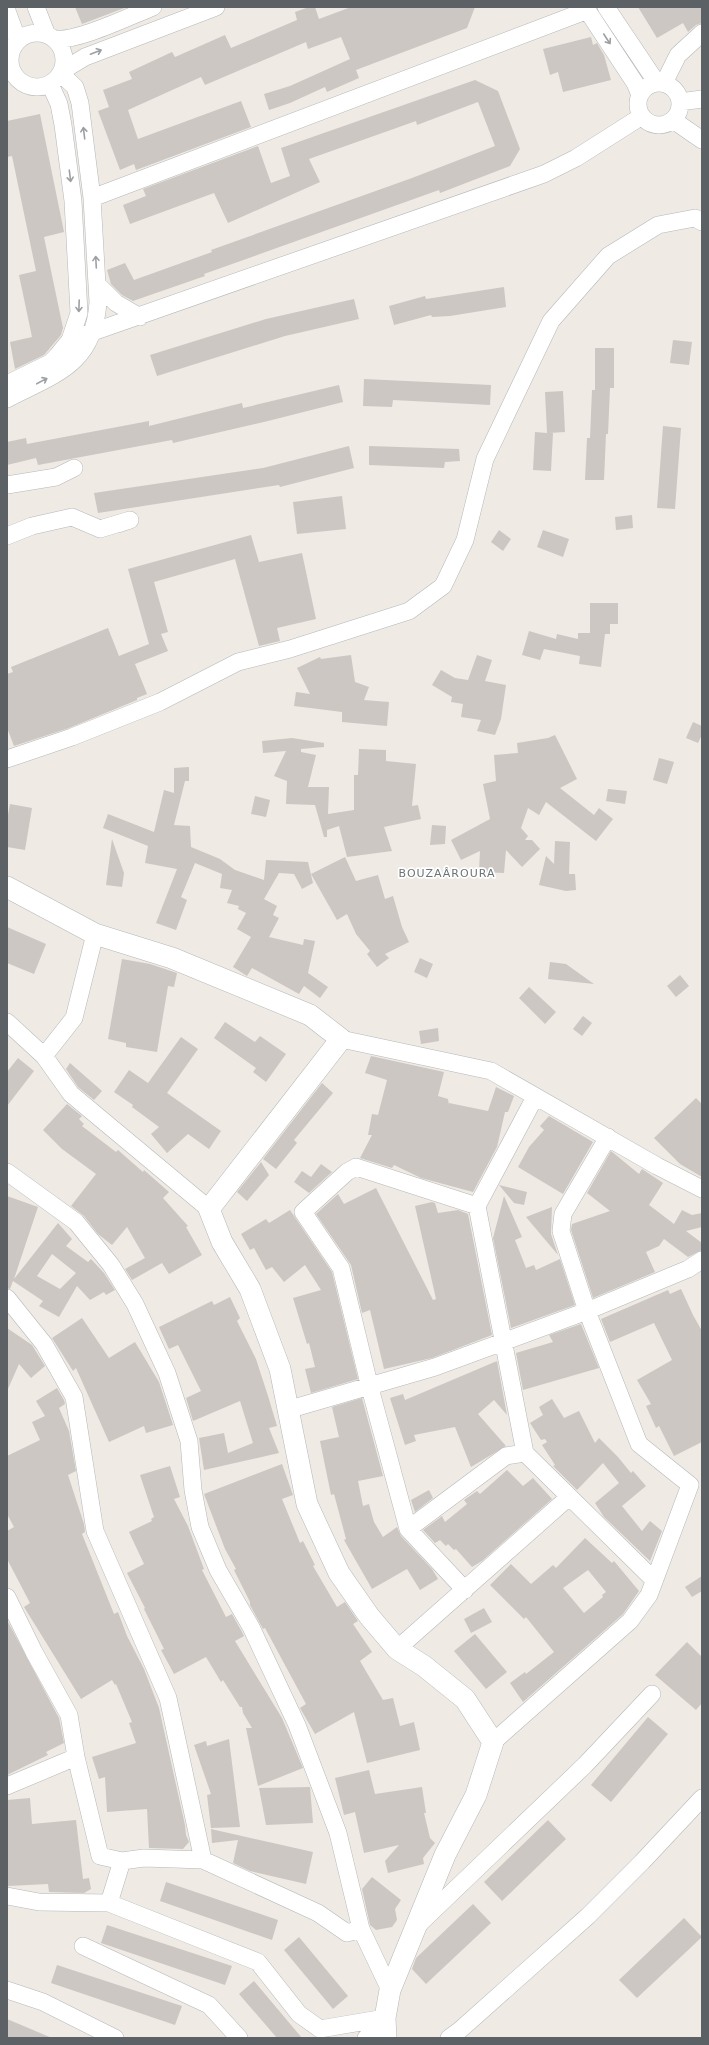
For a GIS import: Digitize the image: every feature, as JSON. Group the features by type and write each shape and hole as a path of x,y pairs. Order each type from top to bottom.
{"street":[{"path":"7,384 50,363 70,340 76,327 79,298 73,201 58,76 64,54 60,46 50,37 36,7"},
{"path":"153,7 86,33 61,40 32,34 18,41 10,54 8,62 16,78 23,84 41,87 85,57 216,7"},
{"path":"92,198 587,8 635,83 640,95 639,110 642,116 647,121 661,125 673,120 680,109 680,102 675,90 660,83 606,7"},
{"path":"7,11 18,41"},
{"path":"640,95 644,89 660,83 678,55 702,33"},
{"path":"7,399 68,366 79,357 94,332 98,308 92,198 78,94 75,87 58,76"},
{"path":"680,102 702,100"},
{"path":"70,340 140,317 544,174 576,158 642,116"},
{"path":"673,120 702,140"},
{"path":"7,759 72,737 160,702 238,662 290,649 409,610 443,586 465,540 485,459 551,321 608,256 658,225 695,218 702,222"},
{"path":"97,284 116,303 140,317"},
{"path":"7,485 56,477 74,468"},
{"path":"7,536 32,526 72,517 100,529 130,520 118,524"},
{"path":"7,887 95,934 172,958 310,1015 341,1039 491,1071 657,1166 702,1189"},
{"path":"44,1056 74,1018 95,934"},
{"path":"7,1022 44,1056 71,1094 209,1209 222,1242 250,1290 280,1369 307,1504 339,1573 369,1616 397,1649 424,1666 465,1699 493,1742"},
{"path":"209,1209 341,1039"},
{"path":"535,1097 476,1206 525,1453 654,1580"},
{"path":"386,2028 390,1990 445,1855 476,1795 493,1742 630,1621 648,1595 690,1485 639,1444 587,1311 561,1231 563,1214 608,1137"},
{"path":"465,1590 408,1529 370,1388 341,1268 303,1212 347,1172 356,1167 476,1206"},
{"path":"7,1172 76,1222 111,1265 135,1304 167,1373 189,1441 193,1490 200,1527 218,1570 251,1627 296,1725 338,1833 361,1929 390,1990"},
{"path":"287,1410 370,1388 436,1367 587,1311 688,1269 702,1260"},
{"path":"7,1298 44,1344 74,1398 95,1531 168,1698 203,1860"},
{"path":"408,1529 506,1456 525,1453"},
{"path":"397,1649 569,1497"},
{"path":"7,1597 34,1652 69,1715 76,1757 100,1856 122,1861 144,1858 203,1860 318,1913 347,1933 361,1929"},
{"path":"417,1926 585,1765 652,1694"},
{"path":"7,1786 76,1757"},
{"path":"449,2038 460,2030 588,1916 642,1862 702,1798"},
{"path":"109,1903 122,1861"},
{"path":"7,1896 39,1902 109,1903 258,1962 299,2014 320,2029 386,2028"},
{"path":"83,1946 209,2005 240,2038"},
{"path":"7,1990 43,2002 115,2038"},
{"path":"366,2038 386,2028"}],"building":[{"path":"75,7 127,7 82,24"},
{"path":"309,7 315,7 319,19 351,7 475,7 467,28 356,70 359,78 327,92 325,87 290,103 269,110 264,94 290,86 350,59 341,37 308,49 306,42 205,85 201,77 128,110 138,139 241,101 251,127 136,170 134,164 120,170 98,111 109,107 103,90 132,79 129,72 172,52 175,57 225,35 231,48 297,20 295,12"},
{"path":"638,7 702,7 702,23 696,25 688,32 683,23 657,38"},
{"path":"591,37 593,45 597,43 604,55 611,80 563,92 558,72 550,75 543,49"},
{"path":"475,80 498,91 520,149 510,166 440,193 439,190 133,301 122,295 111,284 107,270 125,263 134,280 212,252 211,250 412,178 495,146 478,102 417,125 416,121 309,159 320,182 228,223 214,193 130,224 123,205 146,196 143,189 258,146 271,183 290,176 281,148"},
{"path":"40,114 64,232 44,237 63,328 61,335 44,355 15,369 10,342 32,337 19,275 36,271 12,156 7,157 7,121"},
{"path":"504,287 506,307 450,316 432,317 431,315 394,325 389,306 425,296 426,299"},
{"path":"354,299 359,319 285,336 157,376 150,355 266,319"},
{"path":"673,340 692,342 689,365 670,363"},
{"path":"595,348 614,348 614,388 610,388 604,480 585,480 587,438 590,438 592,390 595,390"},
{"path":"364,379 491,385 490,405 393,400 392,407 363,406"},
{"path":"339,385 343,402 268,421 173,443 172,440 38,465 36,458 7,465 7,442 26,438 27,444 149,421 149,426 242,403 243,408"},
{"path":"563,391 565,432 549,433 553,433 551,471 533,470 535,432 547,433 545,392"},
{"path":"663,426 681,428 675,509 657,508"},
{"path":"349,446 354,468 280,487 279,485 98,513 94,493 263,468"},
{"path":"369,446 459,449 460,461 445,462 444,468 369,465"},
{"path":"342,496 346,529 297,534 293,502"},
{"path":"632,515 633,528 616,530 615,517"},
{"path":"499,530 511,539 503,551 491,542"},
{"path":"543,530 569,539 563,557 537,547"},
{"path":"251,535 259,562 302,553 316,619 277,628 280,641 259,646 235,559 154,582 168,632 161,634 168,651 135,664 147,694 137,698 137,700 69,728 14,746 7,728 7,674 13,672 11,667 108,628 119,656 149,644 128,569"},
{"path":"590,603 618,603 618,624 610,624 610,634 605,634 601,667 579,664 580,656 544,649 540,660 522,655 529,631 556,639 557,634 578,639 578,633 590,633"},
{"path":"351,655 355,682 369,687 364,700 389,702 387,726 342,722 342,712 294,706 296,692 310,694 297,668 320,657 321,659"},
{"path":"477,655 492,660 485,681 506,685 501,719 495,735 477,731 481,720 461,717 463,704 451,702 452,697 432,685 441,670 455,678 468,680"},
{"path":"693,722 702,726 702,735 698,743 686,738"},
{"path":"555,735 577,779 560,788 594,815 599,808 613,819 596,841 546,802 539,815 528,808 521,828 528,836 525,840 532,840 540,849 522,867 506,850 504,873 479,872 480,851 461,860 451,840 490,819 483,784 496,781 494,755 518,753 517,743 548,738"},
{"path":"292,738 324,743 324,747 301,749 301,752 316,755 308,787 329,787 328,814 354,810 354,775 358,775 359,749 386,750 386,761 416,764 412,806 418,805 421,819 384,827 392,851 347,857 339,826 327,830 327,837 324,837 315,805 286,804 287,781 274,776 286,751 263,753 262,741"},
{"path":"659,758 674,762 667,784 653,780"},
{"path":"189,767 189,781 185,781 174,825 190,826 191,847 220,859 235,870 264,880 266,860 308,862 313,883 302,889 294,874 279,873 264,899 277,906 273,915 279,918 269,937 303,945 304,939 315,941 308,973 328,987 320,998 304,986 299,994 252,968 247,976 233,967 251,937 237,929 246,913 238,909 239,906 227,903 232,890 220,888 222,874 195,863 181,897 187,900 176,930 156,923 177,869 145,863 148,846 103,828 108,814 154,832 164,790 174,793 174,768"},
{"path":"608,789 627,791 625,804 606,801"},
{"path":"255,796 270,800 266,817 251,814"},
{"path":"10,804 32,808 25,850 7,847 7,820"},
{"path":"432,825 446,826 445,844 430,845"},
{"path":"112,839 124,873 122,887 106,885"},
{"path":"555,841 570,842 569,874 575,874 576,890 566,891 539,885 546,856 554,864"},
{"path":"345,857 356,881 378,875 385,899 393,896 402,927 409,942 385,954 389,958 377,967 367,954 370,951 356,934 347,914 337,920 311,874"},
{"path":"7,927 46,944 34,974 7,963"},
{"path":"420,958 433,964 427,978 414,972"},
{"path":"122,959 150,964 177,973 174,987 168,986 157,1052 126,1047 126,1043 108,1039"},
{"path":"550,962 566,964 594,984 548,979"},
{"path":"680,975 689,986 676,997 667,986"},
{"path":"529,987 556,1012 545,1024 519,998"},
{"path":"583,1016 592,1023 582,1036 573,1029"},
{"path":"225,1022 255,1042 260,1036 286,1054 266,1082 253,1072 256,1068 214,1038"},
{"path":"438,1028 439,1041 421,1044 419,1031"},
{"path":"181,1037 198,1049 167,1093 221,1131 209,1149 188,1134 167,1153 151,1134 159,1127 132,1107 133,1105 114,1092 129,1070 148,1083"},
{"path":"371,1056 444,1072 438,1096 448,1099 449,1105 449,1103 488,1111 496,1087 514,1096 508,1112 505,1112 497,1147 473,1192 421,1178 394,1165 392,1168 360,1158 372,1135 368,1135 372,1114 378,1115 387,1080 365,1073"},
{"path":"18,1058 34,1071 7,1106 7,1072"},
{"path":"70,1063 102,1091 94,1100 78,1087 66,1069"},
{"path":"322,1083 333,1093 294,1140 297,1143 276,1169 263,1159"},
{"path":"696,1098 702,1104 702,1177 680,1164 654,1138"},
{"path":"67,1104 82,1116 79,1119 84,1124 82,1126 116,1152 118,1150 169,1192 163,1198 188,1226 186,1227 202,1255 169,1274 162,1263 132,1280 125,1269 145,1258 127,1227 112,1245 98,1234 84,1216 71,1206 96,1174 62,1149 43,1130"},
{"path":"549,1116 593,1142 563,1194 518,1167 529,1147 544,1130 540,1126"},
{"path":"611,1151 639,1174 642,1169 663,1183 649,1205 674,1224 682,1210 692,1215 702,1213 702,1227 686,1231 702,1243 702,1250 688,1257 664,1239 659,1246 646,1252 655,1272 593,1298 571,1230 572,1224 610,1211 587,1193"},
{"path":"261,1162 269,1175 247,1201 237,1192"},
{"path":"321,1164 332,1172 309,1193 294,1182 302,1171 311,1177"},
{"path":"499,1185 527,1192 524,1205 514,1203"},
{"path":"376,1188 433,1300 436,1299 415,1206 432,1202 435,1203 438,1213 458,1210 468,1214 492,1335 432,1358 384,1369 370,1310 362,1313 351,1265 316,1214 338,1194 344,1204"},
{"path":"7,1196 38,1207 14,1279 58,1223 72,1239 66,1246 88,1262 91,1259 104,1273 115,1290 106,1295 104,1292 90,1300 77,1286 59,1317 39,1306 43,1301 13,1281 10,1289 7,1288","holes":["52,1254 76,1273 60,1289 37,1276"]},
{"path":"504,1196 522,1237 515,1240 526,1268 534,1265 536,1270 560,1259 575,1305 511,1328 493,1238"},
{"path":"552,1207 551,1234 558,1255 526,1217"},
{"path":"290,1210 332,1272 358,1379 311,1393 305,1369 315,1367 309,1343 307,1344 293,1298 321,1290 305,1265 284,1282 272,1267 266,1270 254,1248 250,1250 241,1234 266,1219 269,1223"},
{"path":"681,1289 702,1331 702,1442 674,1456 659,1426 656,1428 646,1406 651,1404 637,1380 672,1360 654,1323 610,1342 601,1319 668,1290 670,1294"},
{"path":"230,1297 240,1318 237,1321 256,1359 268,1396 277,1426 269,1428 279,1453 204,1470 199,1438 224,1433 228,1453 253,1443 240,1401 193,1421 186,1398 201,1391 178,1345 169,1349 159,1327 212,1301 214,1305"},
{"path":"82,1318 109,1358 135,1342 159,1382 173,1425 146,1433 144,1426 109,1442 76,1368 73,1371 52,1338"},
{"path":"581,1324 599,1368 523,1390 516,1353 553,1342 549,1335"},
{"path":"7,1328 32,1345 45,1366 31,1378 19,1364 7,1391"},
{"path":"497,1361 507,1415 494,1400 478,1414 506,1446 471,1467 455,1427 414,1435 416,1441 405,1445 390,1398 403,1394 405,1400"},
{"path":"57,1388 65,1404 59,1408 69,1431 76,1471 68,1475 84,1524 85,1532 82,1534 114,1614 118,1612 127,1636 144,1669 159,1708 186,1835 189,1842 183,1849 149,1848 147,1809 107,1812 105,1777 99,1779 92,1757 136,1743 129,1723 132,1722 116,1684 115,1685 112,1680 81,1699 24,1607 30,1603 7,1559 7,1531 14,1527 7,1514 7,1456 40,1440 32,1422 45,1416 36,1401"},
{"path":"362,1398 383,1476 358,1481 363,1506 369,1504 374,1522 383,1537 397,1527 401,1536 432,1569 438,1579 420,1590 407,1569 372,1589 344,1540 346,1539 334,1494 331,1495 320,1441 339,1437 332,1407"},
{"path":"552,1399 564,1418 579,1411 595,1443 599,1438 618,1457 631,1473 633,1471 646,1486 622,1506 642,1531 650,1521 662,1531 650,1561 604,1517 595,1503 619,1483 603,1463 577,1490 553,1466 555,1465 542,1445 547,1442 545,1439 541,1440 530,1423 543,1415 539,1407"},
{"path":"282,1464 293,1495 282,1499 300,1543 303,1541 315,1565 313,1566 337,1607 345,1602 358,1621 353,1624 372,1652 360,1661 383,1700 393,1698 400,1726 414,1722 420,1750 367,1763 354,1712 315,1734 300,1708 306,1704 265,1628 263,1629 250,1605 250,1602 234,1570 236,1569 225,1549 204,1494"},
{"path":"170,1466 180,1497 174,1499 188,1526 204,1569 202,1570 226,1617 232,1614 242,1632 244,1636 235,1641 282,1718 303,1768 258,1786 246,1728 252,1728 243,1713 242,1707 240,1707 223,1680 221,1682 206,1657 174,1674 161,1650 164,1649 127,1573 144,1564 129,1532 152,1521 151,1519 154,1517 140,1475"},
{"path":"507,1470 523,1486 533,1478 552,1499 482,1561 472,1567 456,1549 454,1550 448,1544 446,1546 440,1540 435,1543 423,1530 442,1516 445,1522 467,1504 464,1500 477,1491 480,1494"},
{"path":"429,1490 433,1498 415,1512 411,1500"},
{"path":"585,1538 612,1563 614,1561 639,1591 623,1614 523,1702 510,1683 525,1672 526,1674 554,1652 526,1617 524,1619 490,1585 511,1564 531,1584 553,1565 556,1568","holes":["588,1570 606,1592 602,1595 603,1597 584,1613 563,1588"]},
{"path":"702,1576 702,1591 692,1597 685,1587"},
{"path":"484,1608 492,1622 471,1633 464,1619"},
{"path":"7,1620 59,1718 64,1743 46,1752 48,1755 7,1775"},
{"path":"475,1634 507,1672 486,1689 454,1651"},
{"path":"687,1642 702,1657 702,1703 696,1710 655,1675"},
{"path":"648,1717 668,1734 611,1802 591,1785"},
{"path":"229,1739 240,1827 211,1828 207,1795 211,1794 194,1745 206,1741 207,1746"},
{"path":"369,1770 375,1794 422,1787 426,1813 424,1813 430,1838 435,1843 423,1858 424,1864 388,1873 385,1861 399,1845 364,1853 355,1812 344,1815 335,1778"},
{"path":"310,1787 313,1823 266,1825 259,1788"},
{"path":"30,1798 32,1824 76,1820 83,1879 89,1878 91,1889 84,1893 49,1892 48,1884 8,1886 7,1800"},
{"path":"548,1820 566,1839 502,1901 484,1882"},
{"path":"211,1829 313,1852 306,1884 250,1871 233,1863 238,1840 212,1843"},
{"path":"372,1877 401,1900 395,1909 397,1920 392,1927 376,1930 370,1925 362,1889"},
{"path":"166,1882 278,1920 272,1940 160,1901"},
{"path":"473,1904 491,1923 426,1984 412,1969 416,1958"},
{"path":"684,1918 702,1937 637,1998 619,1980"},
{"path":"107,1925 232,1966 225,1985 101,1943"},
{"path":"299,1937 348,1996 333,2009 284,1950"},
{"path":"57,1965 182,2006 175,2025 51,1983"},
{"path":"254,1981 302,2038 277,2038 239,1994"},
{"path":"7,2019 52,2038 7,2038"}],"district":[{"name":"BOUZAÂROURA","path":"447,873"}]}
